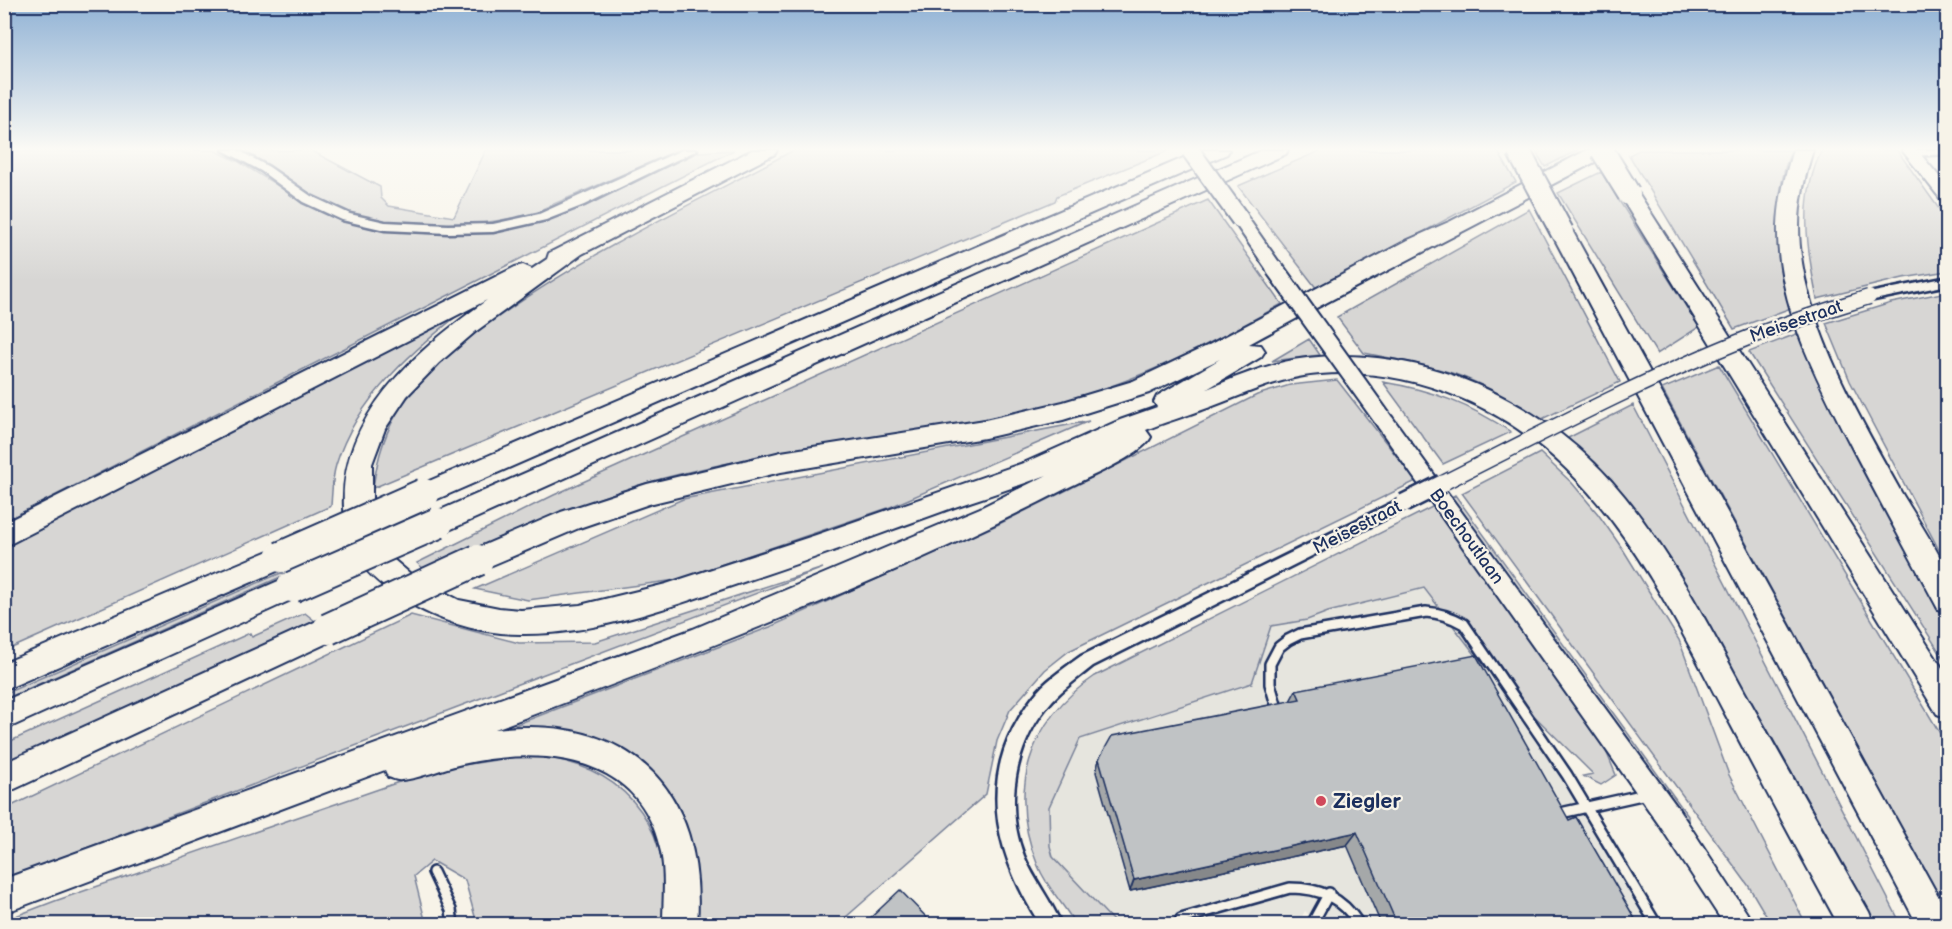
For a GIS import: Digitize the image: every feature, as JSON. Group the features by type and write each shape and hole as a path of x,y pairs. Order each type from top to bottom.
{"highway":[{"path":"4,536 509,277 573,251 684,193"},
{"path":"4,677 1120,193"},
{"path":"4,716 1181,193"},
{"path":"4,779 478,560 570,520 647,494 712,477 781,462 985,429 1063,411 1141,387 1215,352 1416,245 1520,193"},
{"path":"1541,193 1935,924"},
{"path":"1629,193 1947,704"},
{"path":"1792,193 1789,240 1804,311 1843,406 1947,600"},
{"path":"1138,423 1176,395 1425,252 1458,226"},
{"path":"573,251 453,336 423,363 397,391 378,419 362,451 355,488 362,548 392,579 431,603 473,616 518,622 574,618 619,610 800,552 1047,464 1138,423 1199,402 1262,375 1294,368 1347,364 1407,371 1473,392 1505,408 1563,450 1613,501 1654,557 1857,924"},
{"path":"4,896 703,638 989,516 1110,455 1199,402"},
{"path":"175,834 405,764 467,748 531,741 560,743 612,759 634,774 658,802 670,826 682,870 684,894 680,924"}],"main road":[{"name":"Boechoutlaan","path":"1221,193 1651,793 1739,924"}],"street":[{"path":"299,193 346,217 385,226 448,229 493,228 542,217 598,193"},
{"name":"Meisestraat","path":"1051,924 1033,900 1020,874 1006,825 1005,786 1011,754 1020,730 1035,705 1059,680 1087,661 1690,362 1796,319 1869,297 1947,281"}],"lane":[{"path":"1277,708 1269,679 1269,668 1275,651 1290,638 1300,634 1425,612 1448,615 1464,624 1567,775 1656,924"},
{"path":"1554,815 1651,793"},
{"path":"433,872 451,910 453,924"},
{"path":"1181,919 1290,888 1306,886 1329,893 1353,913 1359,924"},
{"path":"1312,924 1329,893"}],"shaded area":[{"path":"4,193 291,193 339,220 375,229 442,234 493,232 541,222 606,193 649,193 5,521"},
{"path":"309,193 381,193 381,198 389,206 454,217 465,193 578,193 544,208 542,211 516,217 489,222 433,226 378,221 351,214"},
{"path":"711,193 1064,193 1057,196 1055,201 373,488 382,446 395,416 411,393 435,367 475,333 504,313 574,268"},
{"path":"1244,193 1495,193 1317,289"},
{"path":"1558,193 1615,193 1699,327 1657,354"},
{"path":"1652,193 1781,193 1779,229 1783,268 1791,308 1734,329"},
{"path":"1809,193 1928,193 1947,220 1947,271 1903,278 1817,299 1810,262 1807,205"},
{"path":"1208,200 1282,304 1171,361 1114,385 1054,404 962,423 776,454 650,482 552,516 424,569 417,563 554,495"},
{"path":"1529,209 1620,382 1542,419 1466,378 1421,365 1364,353 1337,317"},
{"path":"1948,292 1947,565 1850,381 1826,323 1891,303"},
{"path":"473,303 411,355 374,395 359,416 336,465 331,506 5,651 5,545"},
{"path":"1799,333 1817,379 1848,442 1947,624 1947,664 1749,352"},
{"path":"1309,339 1320,355 1272,361"},
{"path":"1719,365 1947,745 1947,911 1662,389"},
{"path":"1337,380 1416,481 1069,651 1045,670 1010,710 997,741 986,794 838,924 695,924 698,886 696,866 686,825 677,805 652,772 618,748 576,732 542,728 507,728 770,627 999,524 1257,395 1290,385"},
{"path":"1383,382 1418,389 1466,406 1511,432 1443,464"},
{"path":"1633,405 1901,924 1873,924 1679,572 1627,502 1568,438"},
{"path":"1089,421 888,508 676,580 528,600 475,589 683,499"},
{"path":"1540,453 1572,483 1598,514 1624,551 1679,640 1729,775 1806,924 1771,924 1748,885 1462,493"},
{"path":"1455,495 1688,816 1688,826 1449,498"},
{"path":"1436,505 1601,739 1616,775 1601,785 1583,776 1593,774 1484,666 1424,588 1328,612 1307,620 1271,626 1252,683 1080,739 1049,807 1050,846 1053,857 1116,924 1075,924 1046,882 1038,866 1029,838 1024,811 1025,785 1030,760 1039,736 1053,714 1072,694 1095,676"},
{"path":"823,568 5,879 5,809 411,615 519,643 595,642"},
{"path":"283,572 285,575 5,699 4,694"},
{"path":"1424,588 1572,782 1656,924 1318,924 1305,911 1298,924 1116,924 1053,857 1050,846 1048,807 1080,739 1252,683 1270,626 1307,620 1328,612"},
{"path":"305,613 315,621 5,765 4,744 250,633 252,637"},
{"path":"521,756 551,758 578,765 603,777 624,792 641,812 654,835 662,862 664,912 662,924 477,924 465,880 432,861 414,876 426,924 5,924 5,920 55,901 402,781 457,766"}],"building":[{"name":"Ziegler","path":"1476,655 1569,820 1576,817 1638,924 1397,924 1357,832 1134,880 1099,759 1112,736 1300,699 1296,690"},
{"path":"900,890 933,924 864,924"}],"place":[{"name":"Ziegler","path":"1321,801"}]}
